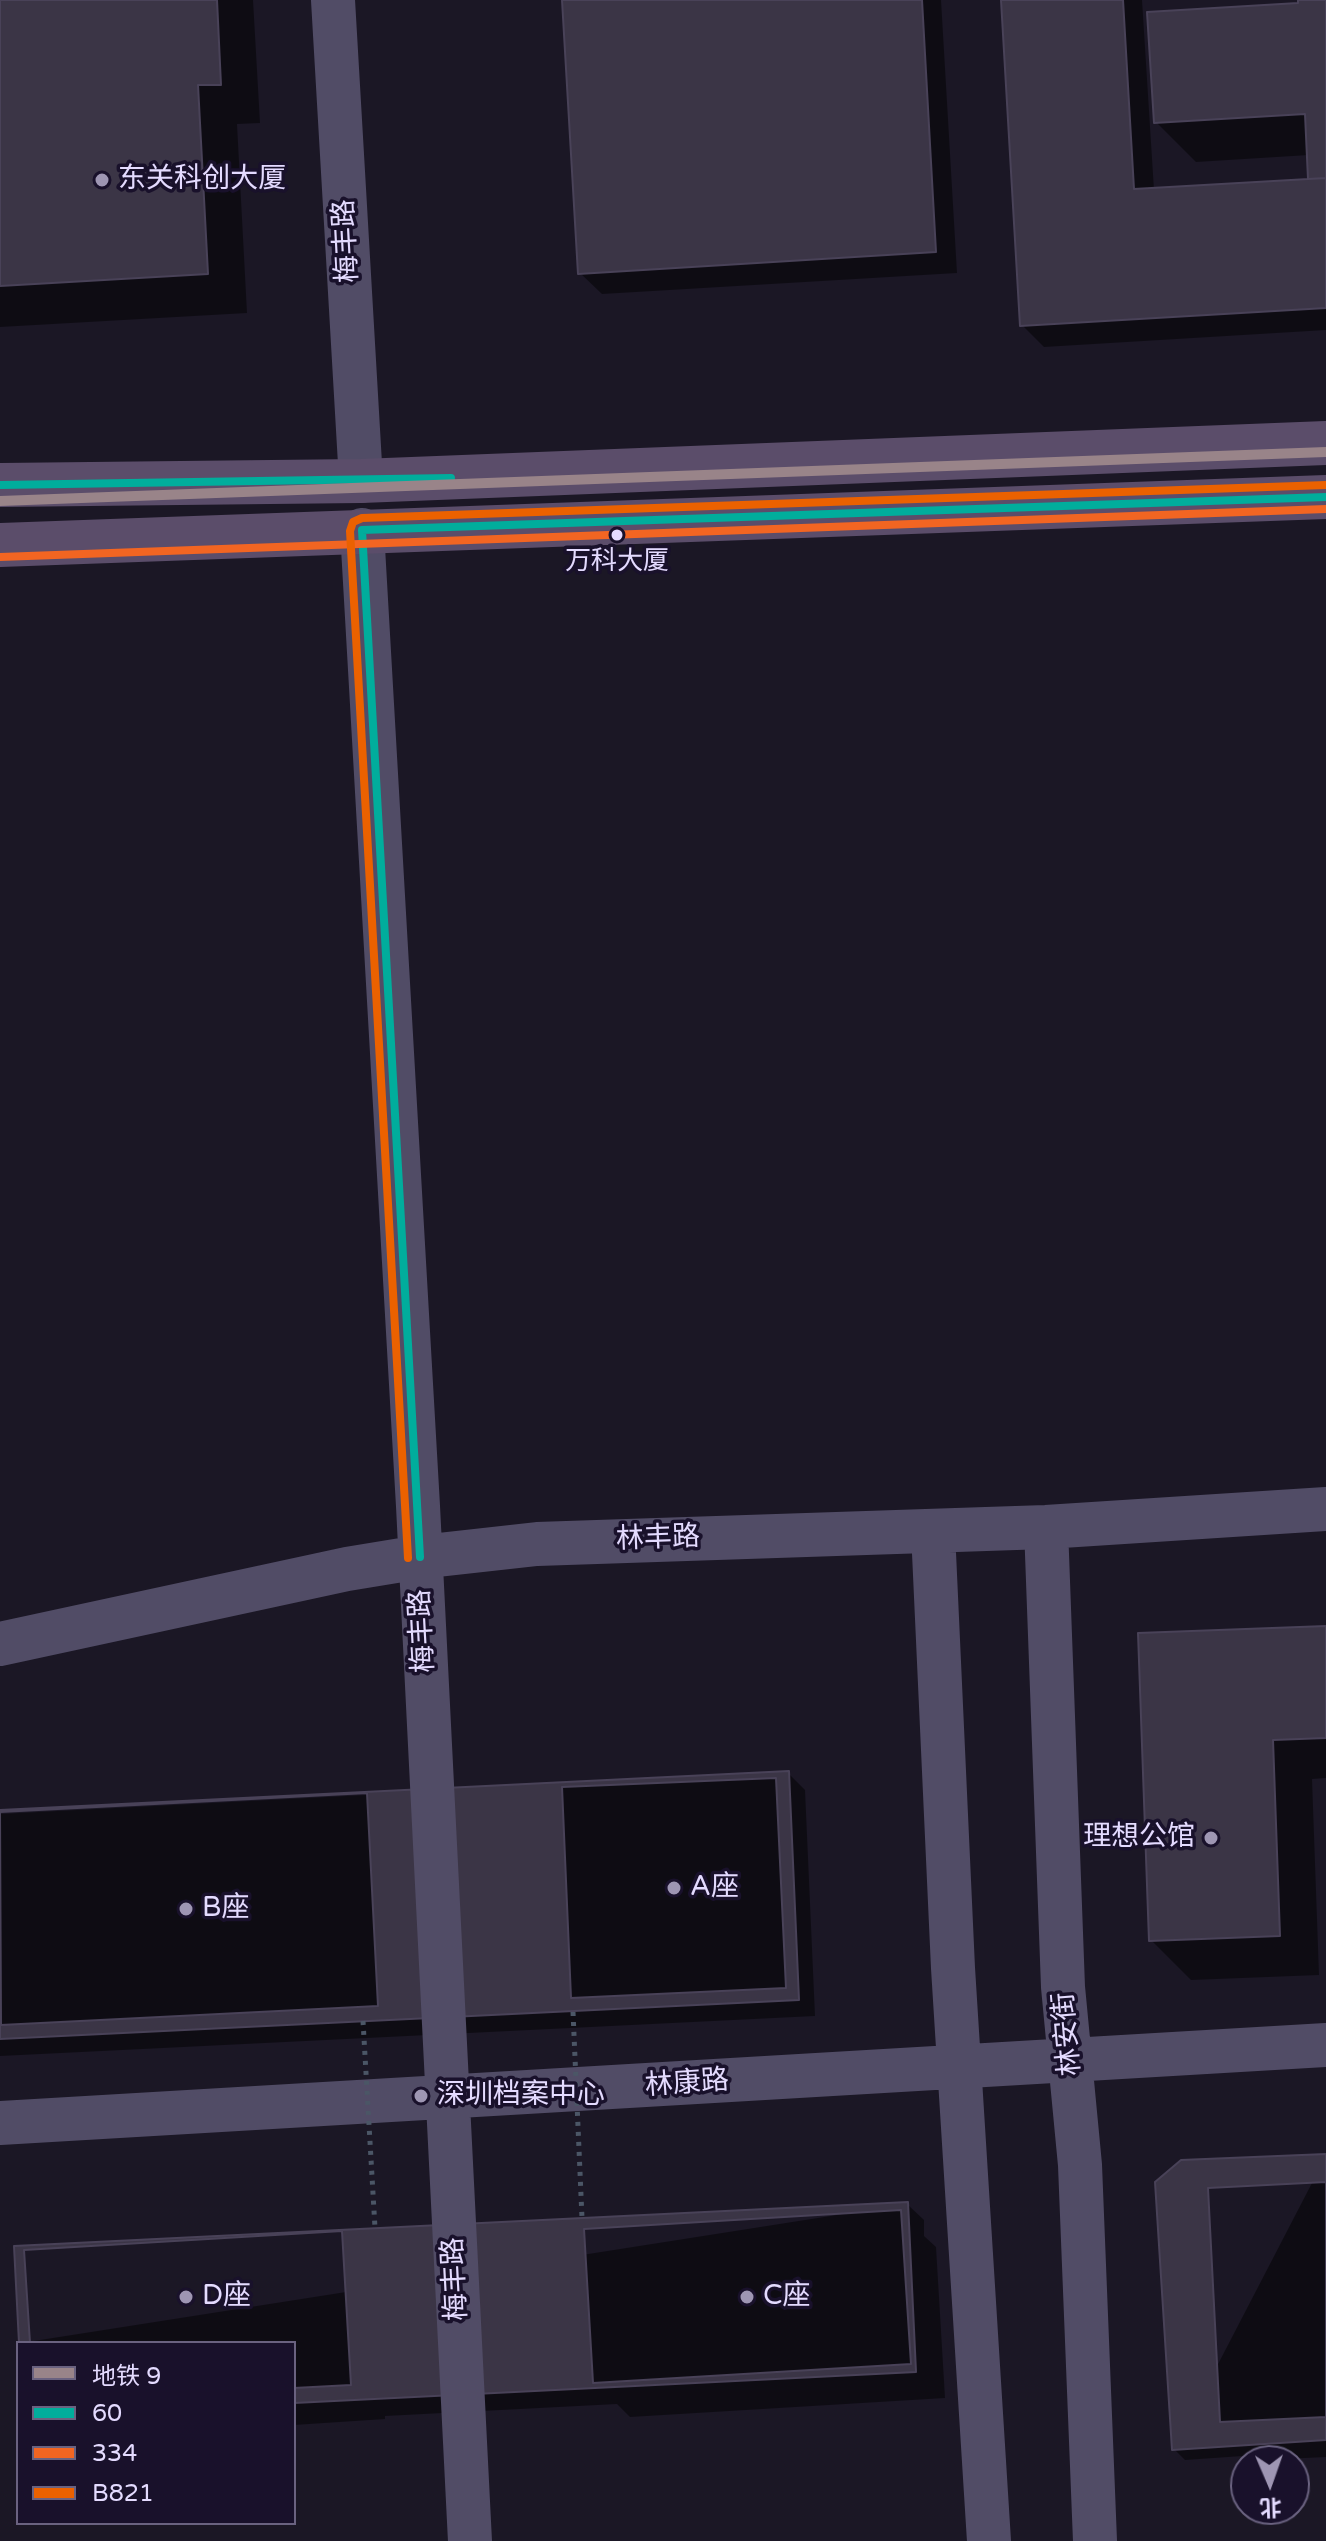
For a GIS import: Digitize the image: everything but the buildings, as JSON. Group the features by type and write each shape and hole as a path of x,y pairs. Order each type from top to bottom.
{"main road":[{"path":"7,483 361,481 1326,443"},
{"path":"0,545 1326,497"}],"street":[{"name":"梅丰路","path":"333,0 361,481"},
{"name":"梅丰路","path":"362,530 420,1557 470,2541"},
{"name":"林丰路","path":"0,1644 420,1557 537,1544 1046,1527 1326,1509"},
{"name":"林安街","path":"1046,1527 1063,1972 1080,2165 1095,2541"},
{"path":"933,1531 953,1968 989,2541"},
{"name":"林康路","path":"0,2123 1326,2045"}],"path":[{"path":"573,2012 582,2218"},
{"path":"363,2021 375,2228"}],"metro line":[{"name":"9","path":"0,501 1326,452"}],"transit line":[{"name":"60","path":"0,485 451,478"},
{"name":"B821","path":"408,1558 350,531 353,522 362,518 1326,485"},
{"name":"60","path":"420,1557 362,530 1326,497"},
{"name":"334","path":"0,557 1326,509"}],"place":[{"name":"东关科创大厦","path":"102,180"},
{"name":"万科大厦","path":"617,535"},
{"name":"理想公馆","path":"1211,1838"},
{"name":"A座","path":"674,1888"},
{"name":"B座","path":"186,1909"},
{"name":"深圳档案中心","path":"421,2096"},
{"name":"D座","path":"186,2297"},
{"name":"C座","path":"747,2297"}]}
